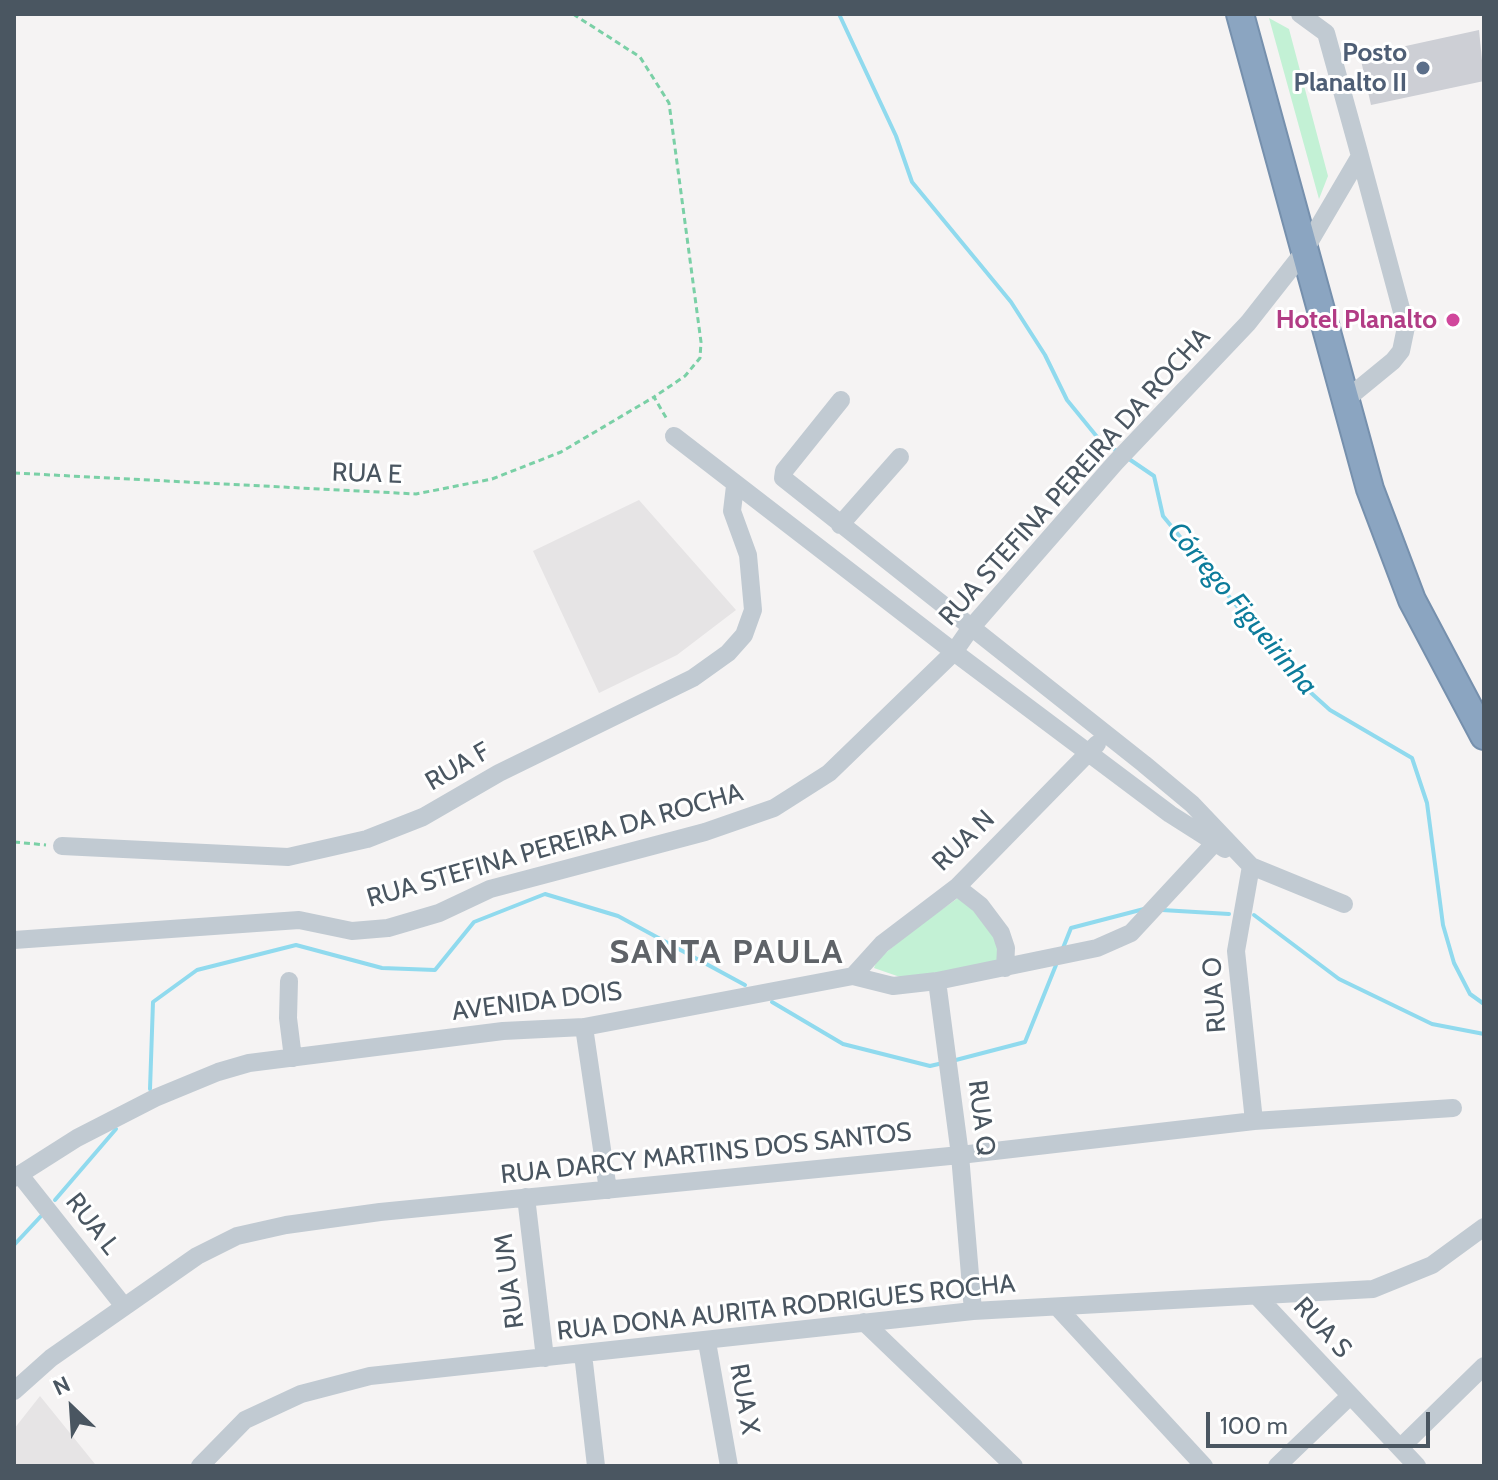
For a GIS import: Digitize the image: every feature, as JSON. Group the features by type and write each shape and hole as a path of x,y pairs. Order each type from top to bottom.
{"highway":[{"path":"1240,14 1343,402 1370,489 1412,600 1484,736"}],"street":[{"path":"1300,14 1326,33 1406,327 1401,351 1393,361 1343,402"},
{"name":"RUA STEFINA PEREIRA DA ROCHA","path":"14,940 299,920 352,931 388,928 439,913 490,889 705,832 774,808 829,773 954,652 970,629 1115,463 1248,323 1303,253 1360,156"},
{"path":"841,400 784,471 783,478 1192,804 1218,839"},
{"path":"674,436 954,652 1090,753 1218,839 1251,866 1344,904"},
{"path":"840,525 900,457"},
{"name":"RUA F","path":"62,846 288,857 367,839 423,817 499,773 693,678 728,653 744,635 753,610 748,555 732,511 735,486"},
{"name":"RUA N","path":"853,976 882,944 957,887 1090,753 1104,735"},
{"name":"AVENIDA DOIS","path":"17,1177 77,1138 155,1098 218,1072 293,1058 503,1031 584,1027 853,976 893,986 937,981 1097,948 1131,933 1218,839"},
{"name":"RUA O","path":"1251,866 1236,951 1254,1121"},
{"path":"957,887 980,905 1001,933 1006,948 1005,968"},
{"path":"289,981 288,1018 293,1058"},
{"name":"RUA Q","path":"937,981 960,1155 973,1311"},
{"path":"584,1027 608,1190"},
{"name":"RUA DARCY MARTINS DOS SANTOS","path":"14,1391 28,1376 123,1305 197,1256 237,1236 380,1212 960,1155 1254,1121 1453,1108"},
{"name":"RUA L","path":"17,1177 123,1305"},
{"name":"RUA UM","path":"526,1197 545,1358"},
{"name":"RUA DONA AURITA RODRIGUES ROCHA","path":"200,1466 245,1420 301,1394 402,1371 707,1342 973,1311 1059,1309 1373,1289 1432,1265 1484,1227"},
{"name":"RUA S","path":"1257,1296 1417,1466"},
{"path":"1059,1309 1204,1466"},
{"path":"864,1322 1014,1466"},
{"name":"RUA X","path":"707,1342 729,1466"},
{"path":"583,1354 596,1466"},
{"path":"1400,1448 1484,1366"},
{"path":"1277,1466 1350,1396"}],"path":[{"name":"RUA E","path":"14,473 47,472 416,494 492,479 561,452 685,376 700,358 701,342 669,103 640,57 573,14"},
{"path":"654,397 674,436"},
{"path":"14,842 62,846"}],"shaded area":[{"path":"639,500 736,610 677,655 599,693 533,551"},
{"path":"40,1396 95,1464 93,1466 14,1466 14,1429"}],"green space":[{"path":"1269,18 1289,29 1328,176 1319,199"},
{"path":"958,898 975,910 1000,939 998,965 900,977 874,968 877,960 914,929"}],"building":[{"name":"Posto Planalto II","path":"1479,30 1484,81 1371,105 1360,56"}],"waterway":[{"name":"Córrego Figueirinha","path":"839,14 896,136 912,182 1011,302 1045,355 1067,400 1098,438 1118,452"},
{"name":"Córrego Figueirinha","path":"1129,459 1154,476 1163,516 1300,683 1330,710 1412,758 1427,803 1443,925 1454,963 1470,994 1484,1004"},
{"path":"150,1089 153,1002 197,970 296,945 382,968 435,970 474,922 545,894 618,916 745,985"},
{"path":"1063,948 1071,928 1144,909"},
{"path":"1162,910 1229,914"},
{"path":"1254,915 1339,979 1432,1024 1484,1034"},
{"path":"952,1061 1025,1042 1056,965"},
{"path":"772,1002 843,1044 930,1066 943,1063"},
{"path":"55,1200 116,1129"},
{"path":"14,1245 42,1215"}],"place":[{"name":"Posto Planalto II","path":"1423,68"},
{"name":"Hotel Planalto","path":"1453,320"}],"district":[{"name":"SANTA PAULA","path":"727,953"}]}
